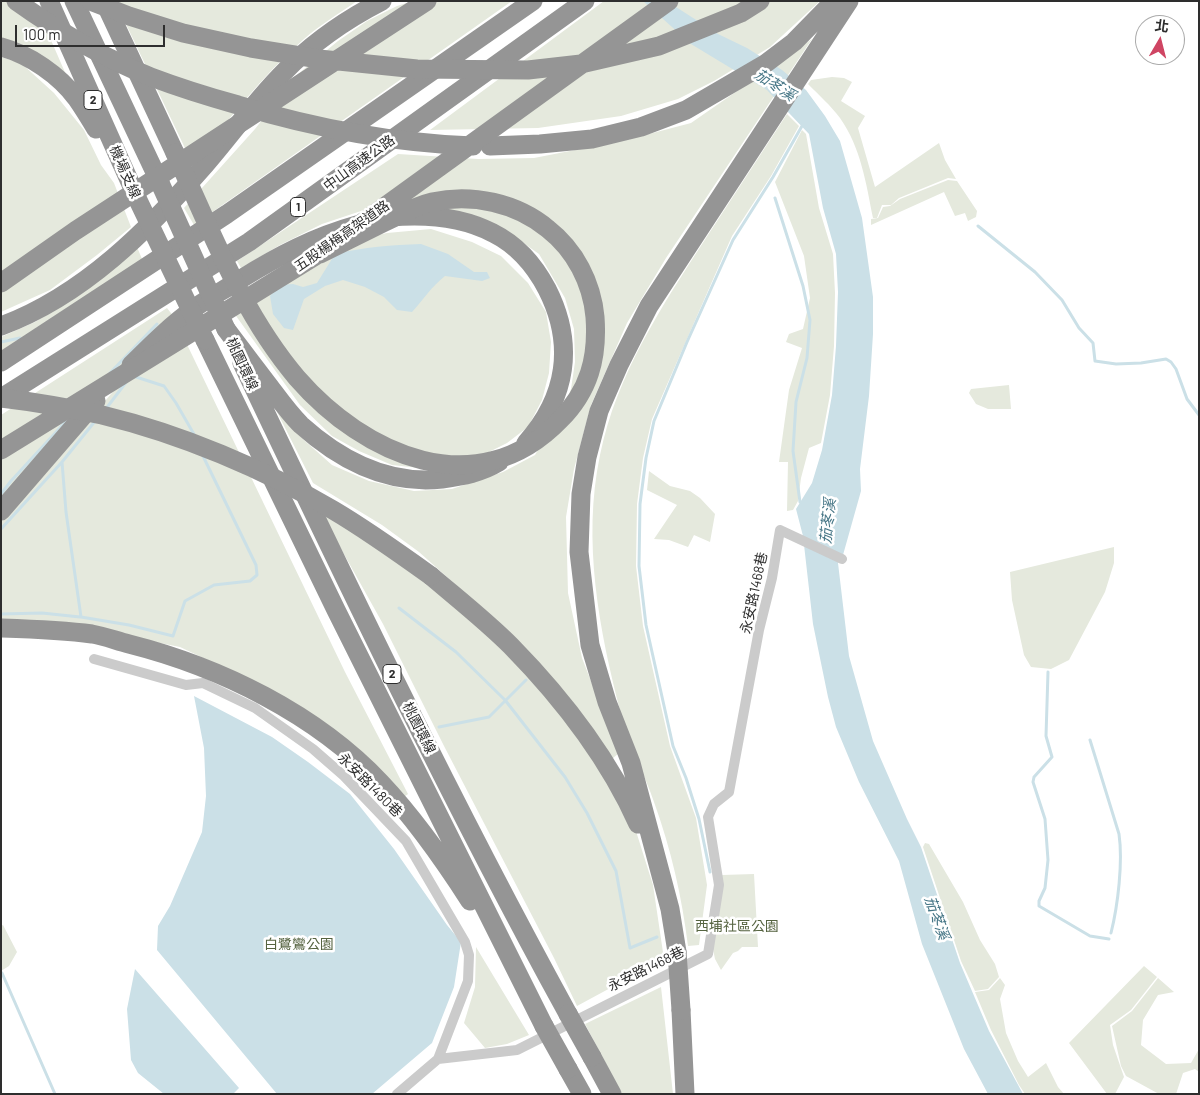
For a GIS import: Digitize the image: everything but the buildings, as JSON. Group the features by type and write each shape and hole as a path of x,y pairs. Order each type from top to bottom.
{"highway":[{"path":"16,1 85,46 151,77 205,96 318,126 366,135 447,145 490,146 592,139 641,128 686,110 765,64 794,42 834,1"},
{"name":"機場支線","path":"49,1 128,179 205,340"},
{"name":"機場支線","path":"74,1 160,182 226,329"},
{"path":"90,1 129,16 184,32 251,48 299,56 417,69 528,70 581,64 659,46 741,13 760,1"},
{"path":"104,1 247,305 279,355 298,379 334,415 379,444 408,457 427,462 454,465 476,464 502,459 522,451 546,434 573,407 584,386 594,358 596,334 594,306 580,265 554,233 535,218 515,209 475,200 432,202 412,209 320,254"},
{"path":"1,326 24,318 52,302 92,275 122,250 165,209 205,166 283,73 318,41 354,15 382,1"},
{"path":"1,283 75,231 427,1"},
{"path":"1,362 227,214 533,1"},
{"name":"中山高速公路","path":"1,398 249,242 585,1"},
{"name":"五股楊梅高架道路","path":"1,450 320,254 669,1"},
{"path":"685,1094 677,952 670,909 631,763 607,702 590,645 579,552 581,494 587,457 599,411 619,365 649,306 818,50 848,1"},
{"path":"1,47 30,59 52,73 64,85 77,99 128,179"},
{"path":"1,510 116,380 158,338 195,308 276,257 310,240 387,217 429,215 463,221 493,233 518,250 540,275 552,300 562,329 564,355 561,378 552,407 537,430 520,449 491,466 467,476 429,480 399,479 369,470 347,458 322,442 300,424 226,329"},
{"name":"桃園環線","path":"226,329 372,635 440,770 612,1094"},
{"name":"桃園環線","path":"205,340 336,610 544,1026 582,1094"},
{"path":"1,398 103,416 160,432 218,453 278,480 332,509 379,538 431,576 510,646 575,719 607,764 623,793 660,873"},
{"path":"1,628 93,634 164,653 218,673 264,696 314,726 375,776 417,824 452,873 517,972"}],"street":[{"name":"永安路1468巷","path":"438,1059 517,1050 708,954 719,884 708,817 714,804 729,792 759,630 772,578 780,530 842,559"},
{"name":"永安路1480巷","path":"94,659 186,685 203,683 255,708 313,749 344,776 406,841 466,942 469,955 468,981 438,1059"},
{"path":"397,1094 438,1059"}],"green space":[{"path":"1,1 34,1 67,77 1,40"},
{"path":"115,1 357,1 304,39 274,68 246,99 193,165"},
{"path":"413,1 512,1 194,225 184,208 255,129 298,74 338,41 367,21 397,6"},
{"path":"604,1 820,1 770,47 714,81 678,99 621,116 538,128 430,130"},
{"path":"812,39 666,258 627,323 591,405 574,469 566,517 568,593 582,658 619,753 612,759 493,618 419,552 382,525 313,483 277,412 332,465 369,481 414,491 452,489 503,472 535,455 565,404 571,389 575,362 574,329 565,298 539,254 505,230 400,206 364,210 322,224 280,245 241,268 237,261 398,154 478,159 534,158 626,140 691,123"},
{"path":"1,57 21,63 54,93 84,130 101,165 114,183 131,227 50,290 1,312"},
{"path":"832,77 844,78 852,82 841,101 865,116 858,128 875,187 939,143 945,160 956,179 948,178 899,198 891,205 882,205 877,218 873,218 862,166 853,141 840,118 808,84 811,80"},
{"path":"787,114 799,126 771,176 732,236 652,419 643,458 637,504 636,566 643,626 670,746 696,818 707,885 699,945 688,946 683,909 671,855 654,802 624,725 606,650 600,618 593,553 595,487 607,425 617,397 642,342 673,289"},
{"path":"802,130 806,134 819,208 833,254 835,293 834,346 830,395 821,443 809,448 801,478 798,501 793,510 787,511 788,462 779,462 789,390 802,348 786,342 789,334 803,329 810,298 804,256 775,182"},
{"path":"948,180 957,181 977,211 976,217 968,221 965,213 955,216 944,192 871,225 871,219 878,218 883,207 890,206 900,199"},
{"path":"431,229 472,242 501,256 528,283 546,312 551,342 549,373 542,400 528,427 507,443 485,454 438,470 392,465 359,451 332,436 300,405 226,302 309,251 387,233"},
{"path":"137,247 142,259 1,351 1,337 35,322 92,285"},
{"path":"167,308 174,317 1,505 1,415"},
{"path":"180,330 345,672 408,794 404,797 267,688 180,647 79,627 1,621 1,520 17,505 122,381"},
{"path":"1009,385 1011,409 988,409 976,404 969,393 971,389"},
{"path":"649,471 670,486 690,491 700,498 715,514 710,542 694,535 688,547 669,540 654,539 677,505 647,490"},
{"path":"321,513 398,560 472,619 549,698 594,755 635,828 653,885 664,959 577,1006 383,624"},
{"path":"1114,547 1114,563 1105,592 1069,660 1051,669 1031,667 1024,655 1012,600 1010,572"},
{"path":"925,843 929,844 963,902 980,940 995,964 999,977 988,989 975,991 961,961 923,847"},
{"name":"西埔社區公園","path":"754,874 758,947 742,947 733,953 721,970 715,959 713,949 722,875"},
{"path":"3,925 17,952 9,966 1,971 1,926"},
{"path":"476,947 529,1035 507,1044 485,1048 464,1023 475,987"},
{"path":"1144,966 1157,977 1131,1010 1110,1025 1113,1045 1124,1077 1115,1094 1107,1094 1069,1043"},
{"path":"1000,978 1005,985 1000,999 1006,1033 1018,1061 1028,1077 1046,1063 1058,1087 1064,1094 1025,1094 1019,1085 991,1030 975,992 989,990"},
{"path":"1158,978 1174,992 1158,995 1143,1020 1141,1045 1166,1064 1191,1063 1199,1049 1199,1072 1195,1069 1183,1073 1176,1094 1159,1094 1126,1076 1121,1066 1112,1026 1132,1011"},
{"path":"661,987 673,1094 622,1094 585,1024"}],"water":[{"name":"茄苳溪","path":"643,1 671,1 676,7 718,34 747,48 782,70 806,90 840,141 862,218 873,297 869,396 860,469 861,491 843,555 838,563 849,656 873,741 921,847 960,963 989,1031 1023,1094 988,1094 964,1049 922,944 899,861 859,782 836,727 828,697 813,624 803,536 796,509 812,483 822,450 832,395 838,292 836,254 823,208 809,134 767,90 691,44"},
{"path":"421,244 448,254 474,272 487,272 490,278 482,281 445,276 412,312 397,310 384,297 365,287 343,280 325,286 304,299 293,330 284,328 273,314 270,296 279,285 293,284 303,287 317,283 335,254 378,247"},
{"name":"白鷺鸞公園","path":"194,696 272,737 350,794 394,849 461,942 454,987 432,1043 372,1094 277,1094 157,950 158,926 170,906 202,832 206,796 204,748"},
{"path":"135,969 239,1088 233,1094 164,1094 138,1073 131,1060 127,1009"}],"waterway":[{"path":"710,872 699,819 686,778 673,746 646,625 639,566 640,504 646,458 654,421 687,342 733,240 773,177 802,126"},
{"path":"775,198 803,286 810,320 807,358 796,402 793,451 800,502"},
{"path":"978,226 1035,272 1062,300 1079,328 1093,343 1095,361 1116,364 1166,359 1176,369 1187,399 1199,415"},
{"path":"110,373 157,324"},
{"path":"1,342 20,338"},
{"path":"133,376 164,386 195,436"},
{"path":"105,410 127,381"},
{"path":"1,494 69,418"},
{"path":"62,462 96,420"},
{"path":"1,529 62,462 66,512 81,617 129,625 173,636 185,601 214,585 250,581 257,575 256,565 202,454"},
{"path":"399,608 456,652 505,700 565,777 587,813 616,871 630,948 657,937"},
{"path":"1,614 42,613 80,617"},
{"path":"1048,672 1046,736 1052,757 1034,777 1033,782 1045,819 1048,860 1045,888 1039,901 1039,906 1090,936 1109,939"},
{"path":"439,727 489,717 526,680"},
{"path":"1090,740 1119,834 1119,884 1111,933"},
{"path":"2,973 55,1094"}]}
